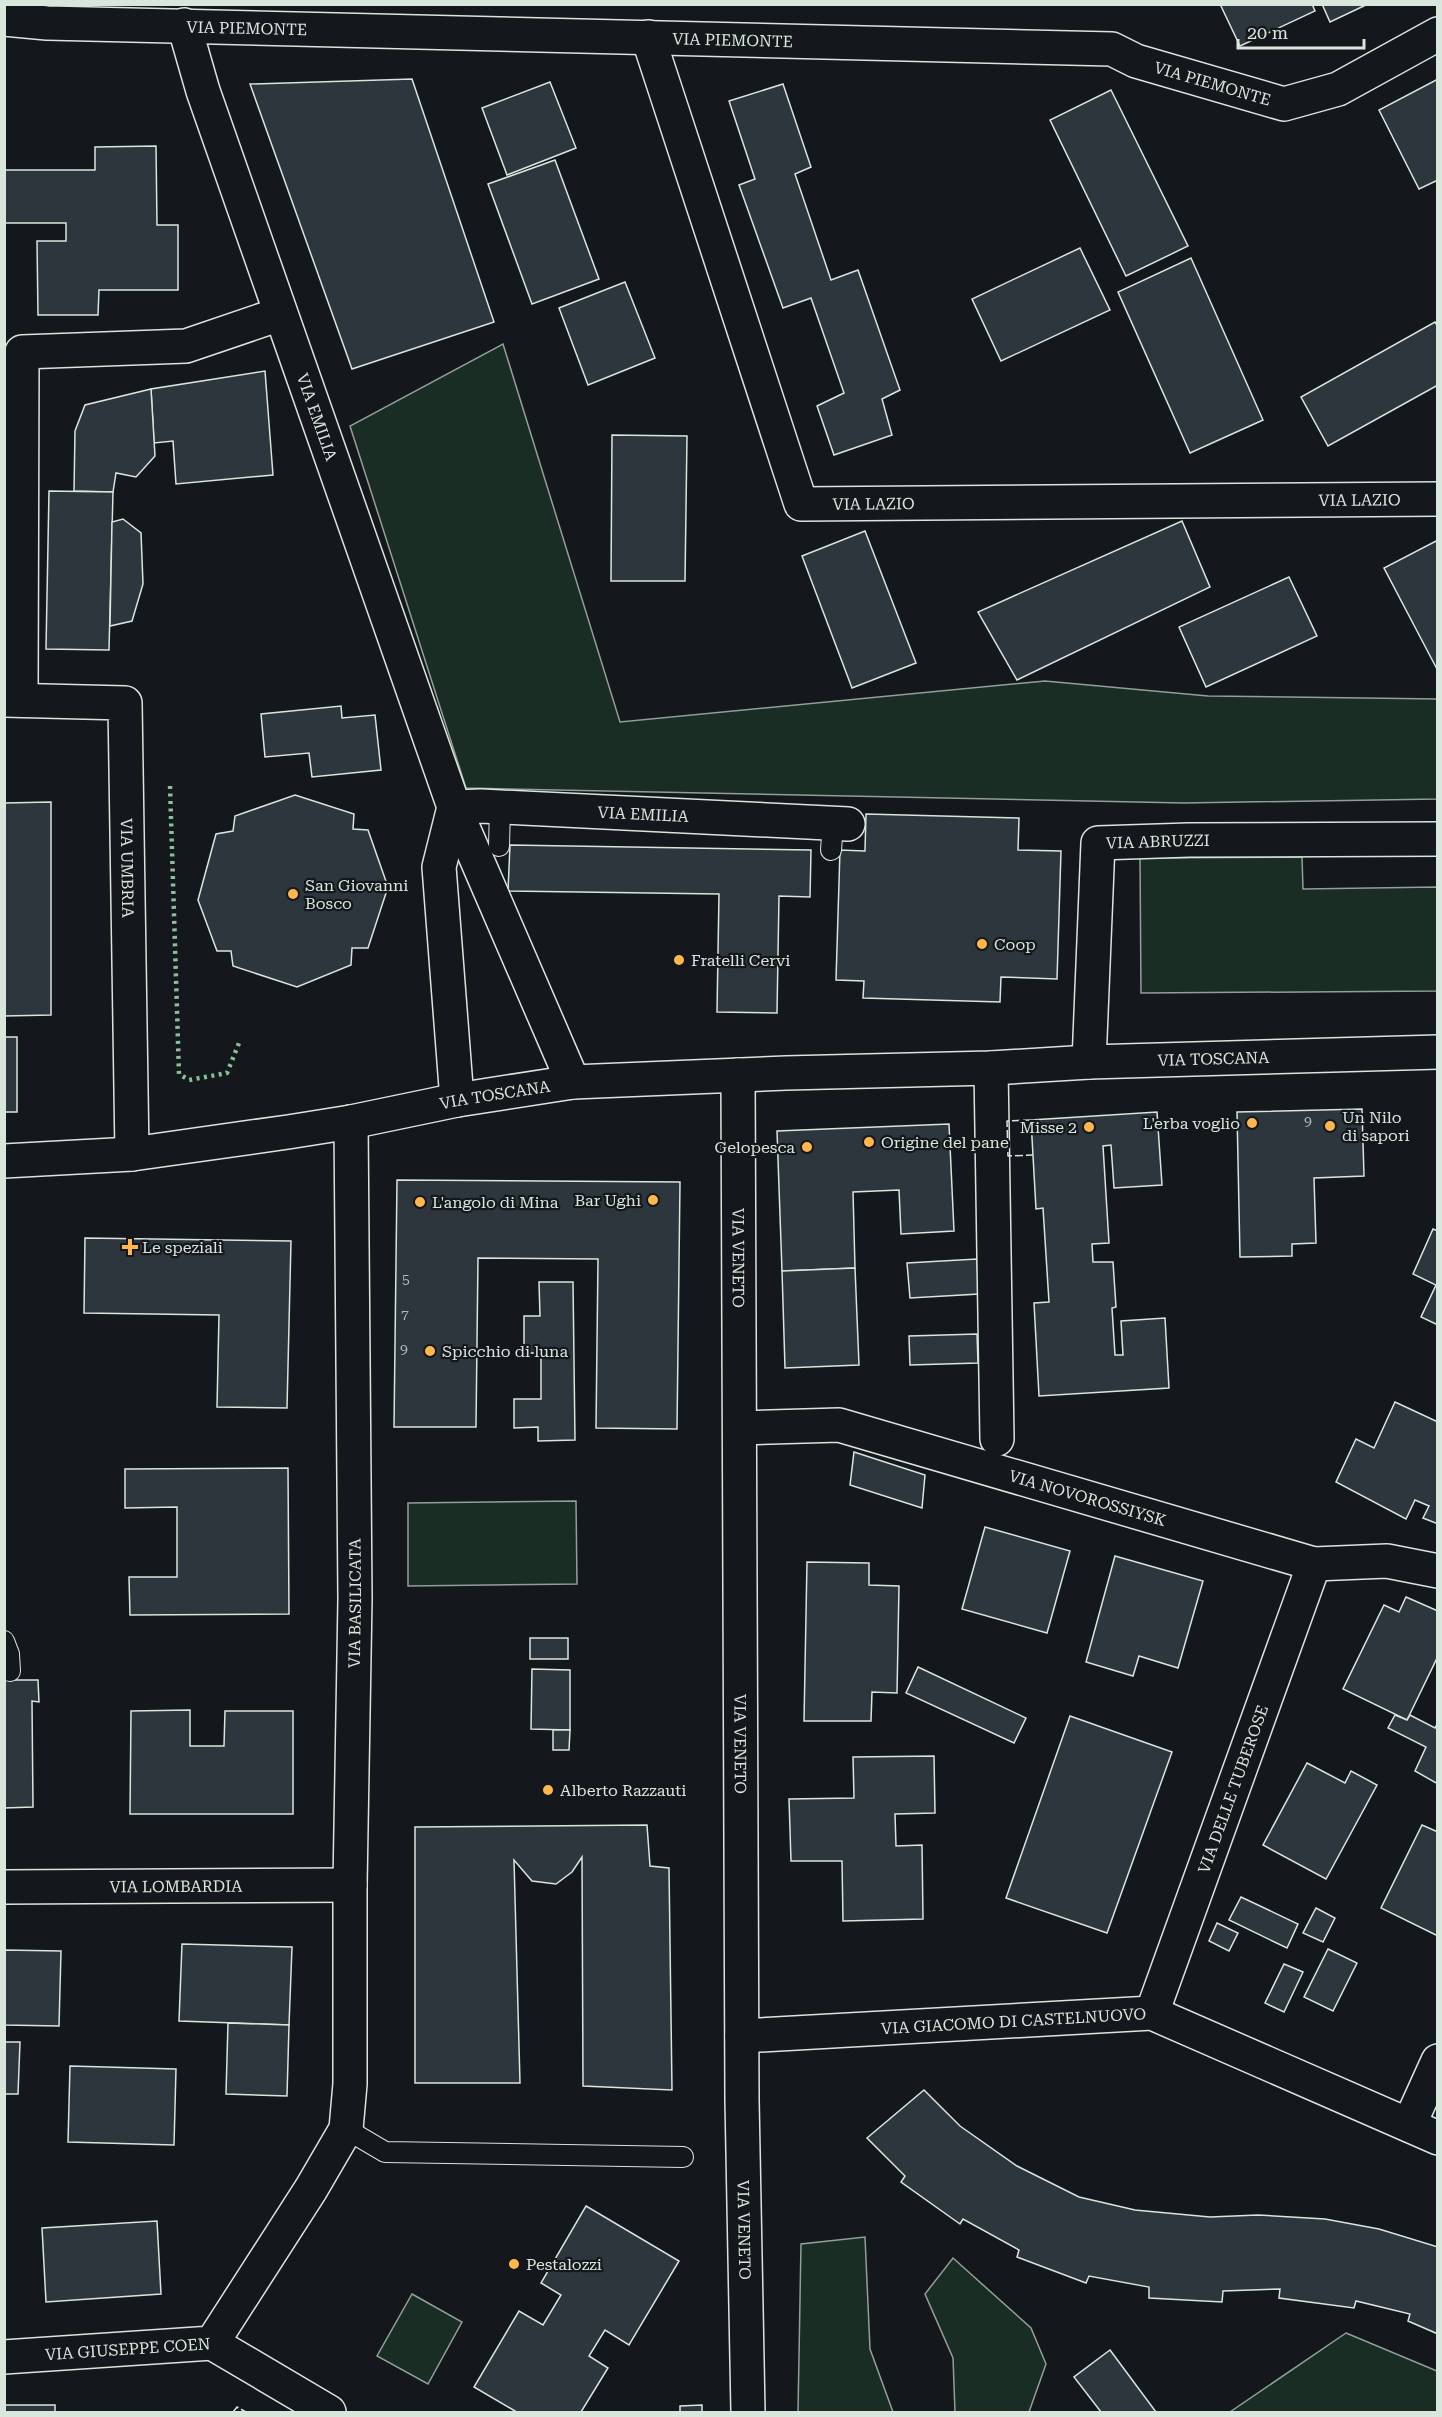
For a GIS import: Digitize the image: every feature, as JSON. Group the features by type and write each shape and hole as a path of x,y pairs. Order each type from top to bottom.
{"street":[{"name":"VIA PIEMONTE","path":"4,19 47,23 1112,49 1136,61 1284,104 1338,89 1437,34"},
{"name":"VIA EMILIA","path":"184,25 201,83 280,314 454,807 573,1082"},
{"name":"VIA LAZIO","path":"648,38 801,504 1437,499"},
{"path":"13,700 22,352 186,346 280,314"},
{"name":"VIA UMBRIA","path":"13,700 125,703 132,1154"},
{"name":"VIA EMILIA","path":"454,807 500,807 838,832"},
{"path":"454,807 439,867 458,1100"},
{"name":"VIA ABRUZZI","path":"1089,1062 1098,843 1189,840 1437,839"},
{"name":"VIA TOSCANA","path":"4,1161 132,1154 351,1122 458,1100 573,1082 991,1068 1089,1062 1437,1052"},
{"path":"991,1068 997,1439"},
{"name":"VIA VENETO","path":"738,1075 740,1428 738,1571 748,2412"},
{"name":"VIA BASILICATA","path":"346,2129 350,2084 350,1885 355,1599 351,1122"},
{"name":"VIA NOVOROSSIYSK","path":"740,1428 839,1425 1314,1564 1387,1561 1437,1571"},
{"name":"VIA DELLE TUBEROSE","path":"1152,2013 1314,1564"},
{"name":"VIA LOMBARDIA","path":"4,1887 350,1885"},
{"name":"VIA GIACOMO DI CASTELNUOVO","path":"742,2036 1152,2013 1423,2132"},
{"path":"1423,2132 1437,2061"},
{"name":"VIA GIUSEPPE COEN","path":"4,2357 212,2343 346,2129"},
{"path":"212,2343 329,2412"}],"lane":[{"path":"499,846 500,807"},
{"path":"4,1641 9,1653 10,1671"},
{"path":"346,2129 385,2152 683,2157"}],"green space":[{"path":"503,344 620,722 1045,681 1208,696 1437,699 1437,799 1184,803 466,788 350,426"},
{"path":"1302,857 1303,889 1437,887 1437,991 1141,993 1140,858"},
{"path":"576,1501 577,1584 408,1586 408,1503"},
{"path":"865,2237 870,2349 893,2412 798,2412 801,2244"},
{"path":"953,2258 1031,2328 1046,2364 1029,2412 955,2412 953,2358 925,2294"},
{"path":"412,2294 462,2322 428,2384 377,2356"},
{"path":"1346,2333 1437,2371 1437,2412 1230,2412"}],"building":[{"path":"1220,4 1312,4 1315,11 1240,46"},
{"path":"1322,4 1368,4 1330,22"},
{"path":"412,79 494,322 352,369 250,84"},
{"path":"1438,79 1438,180 1419,189 1379,110"},
{"path":"550,82 576,148 507,175 482,108"},
{"path":"783,84 811,167 795,174 831,280 858,270 900,390 882,399 892,435 834,455 817,406 844,393 811,298 783,308 739,185 755,179 729,101"},
{"path":"1111,90 1188,246 1126,276 1050,120"},
{"path":"156,146 157,225 178,225 178,290 99,290 98,315 38,315 37,241 66,241 66,223 4,223 4,170 95,170 95,147"},
{"path":"555,160 599,279 532,304 488,184"},
{"path":"1080,248 1110,310 1001,361 972,299"},
{"path":"1191,258 1263,420 1190,453 1118,292"},
{"path":"625,282 655,358 588,385 559,308"},
{"path":"1435,322 1438,327 1438,385 1328,446 1301,397"},
{"path":"265,371 273,475 176,484 173,441 154,443 151,389"},
{"path":"151,389 155,456 136,477 116,473 113,492 74,491 75,431 85,405"},
{"path":"612,435 687,436 685,581 611,581"},
{"path":"49,491 113,492 109,650 46,649"},
{"path":"123,519 141,533 143,584 132,621 110,626 112,522"},
{"path":"1182,521 1210,587 1017,680 978,612"},
{"path":"865,531 916,663 852,688 802,556"},
{"path":"1438,540 1438,671 1384,568"},
{"path":"1289,577 1317,636 1206,687 1179,627"},
{"path":"341,706 342,718 375,715 381,770 312,777 309,753 265,757 261,714"},
{"name":"San Giovanni Bosco","path":"295,795 354,814 353,829 368,830 388,887 368,948 352,948 351,965 297,987 233,966 231,951 217,951 198,900 216,834 233,831 235,816"},
{"path":"51,802 51,1015 4,1016 4,803"},
{"path":"866,814 1019,818 1018,850 1061,851 1057,979 1001,977 1000,1002 863,998 864,981 836,980 840,850 865,851"},
{"path":"510,845 811,850 810,897 779,896 777,1013 717,1012 719,894 508,891"},
{"path":"4,1037 17,1037 17,1112 4,1112"},
{"path":"1362,1109 1364,1176 1314,1178 1316,1243 1292,1244 1292,1256 1240,1257 1237,1112"},
{"path":"1157,1112 1162,1185 1114,1188 1111,1145 1103,1146 1109,1243 1092,1244 1093,1262 1113,1262 1116,1307 1112,1308 1115,1355 1123,1355 1121,1321 1165,1318 1169,1388 1039,1396 1034,1303 1049,1302 1043,1208 1036,1209 1031,1120"},
{"path":"949,1124 954,1231 901,1234 899,1190 853,1192 855,1268 782,1271 777,1131"},
{"path":"397,1180 680,1182 677,1429 596,1428 598,1259 478,1258 476,1427 394,1427"},
{"path":"1433,1229 1438,1231 1438,1325 1421,1317 1436,1285 1413,1274"},
{"path":"85,1238 291,1241 287,1408 217,1407 219,1315 84,1313"},
{"path":"977,1259 979,1294 910,1298 907,1263"},
{"path":"855,1268 859,1365 785,1368 782,1271"},
{"path":"539,1282 573,1282 575,1440 538,1441 538,1427 514,1428 514,1399 541,1399 541,1353 524,1353 524,1316 540,1316"},
{"path":"977,1334 978,1363 910,1365 909,1336"},
{"path":"1395,1402 1438,1422 1438,1524 1423,1518 1429,1506 1415,1500 1406,1519 1336,1482 1356,1439 1374,1448"},
{"path":"854,1452 925,1475 922,1508 850,1485"},
{"path":"288,1468 289,1614 130,1615 129,1577 177,1577 177,1507 125,1508 125,1469"},
{"path":"985,1527 1070,1551 1047,1633 962,1609"},
{"path":"1115,1556 1203,1581 1178,1668 1139,1656 1133,1676 1086,1662"},
{"path":"807,1562 869,1563 869,1585 899,1586 897,1693 872,1692 871,1721 804,1721"},
{"path":"1406,1597 1438,1611 1438,1656 1407,1720 1343,1689 1384,1605 1399,1612"},
{"path":"530,1638 568,1638 568,1659 530,1659"},
{"path":"918,1667 1026,1718 1014,1743 906,1693"},
{"path":"532,1669 570,1670 570,1730 531,1729"},
{"path":"4,1680 38,1680 39,1702 32,1701 33,1807 4,1808"},
{"path":"190,1710 190,1746 224,1746 225,1711 293,1711 293,1814 130,1814 131,1711"},
{"path":"1395,1715 1407,1720 1410,1715 1435,1728 1438,1722 1438,1784 1415,1771 1426,1747 1388,1728"},
{"path":"1070,1716 1172,1752 1107,1933 1006,1898"},
{"path":"553,1730 570,1730 569,1750 553,1750"},
{"path":"934,1756 935,1813 895,1814 896,1846 922,1845 923,1919 843,1921 842,1861 791,1861 789,1799 854,1798 853,1757"},
{"path":"1307,1763 1345,1783 1351,1771 1377,1785 1326,1879 1263,1845"},
{"path":"647,1825 650,1866 669,1868 672,2090 583,2086 582,1857 572,1872 556,1884 532,1881 514,1860 520,2083 415,2083 415,1827"},
{"path":"1422,1825 1438,1832 1438,1936 1381,1908"},
{"path":"1241,1897 1298,1924 1287,1948 1229,1920"},
{"path":"1316,1908 1335,1918 1323,1942 1303,1933"},
{"path":"1217,1923 1238,1933 1229,1951 1209,1941"},
{"path":"182,1944 292,1947 289,2025 179,2021"},
{"path":"1328,1949 1357,1963 1333,2011 1304,1997"},
{"path":"4,1950 61,1951 59,2026 4,2025"},
{"path":"1284,1964 1303,1972 1284,2012 1265,2003"},
{"path":"228,2023 289,2025 287,2096 226,2094"},
{"path":"4,2042 20,2042 18,2094 4,2094"},
{"path":"70,2066 176,2069 174,2145 68,2142"},
{"path":"924,2090 960,2126 1017,2166 1079,2197 1135,2210 1210,2217 1258,2215 1325,2219 1379,2229 1438,2247 1438,2334 1408,2321 1410,2314 1356,2301 1354,2308 1279,2298 1280,2289 1223,2291 1222,2302 1149,2298 1149,2287 1089,2276 1086,2283 1017,2257 1019,2250 963,2219 960,2224 901,2182 905,2176 867,2138"},
{"path":"586,2206 679,2261 629,2345 605,2330 589,2356 608,2368 581,2412 514,2412 474,2387 519,2311 543,2325 561,2295 541,2283"},
{"path":"157,2221 161,2294 46,2302 42,2228"},
{"path":"1110,2350 1156,2412 1101,2412 1074,2377"},
{"path":"4,2405 55,2405 55,2412 4,2412"},
{"path":"702,2405 702,2412 680,2412 680,2406"}],"hedge":[{"path":"170,786 179,1074 189,1080 227,1073 239,1043"}],"fence":[{"path":"1031,1120 1007,1121 1008,1156 1033,1155"},
{"path":"233,2412 237,2407 246,2412"}],"place":[{"name":"San Giovanni Bosco","path":"293,894"},
{"name":"Coop","path":"982,944"},
{"name":"Fratelli Cervi","path":"679,960"},
{"name":"L'erba voglio","path":"1252,1123"},
{"name":"Un Nilo di sapori","path":"1330,1126"},
{"name":"Misse 2","path":"1089,1127"},
{"name":"Origine del pane","path":"869,1142"},
{"name":"Gelopesca","path":"807,1147"},
{"name":"Bar Ughi","path":"653,1200"},
{"name":"L'angolo di Mina","path":"420,1202"},
{"name":"Le speziali","path":"130,1247"},
{"name":"Spicchio di luna","path":"430,1351"},
{"name":"Alberto Razzauti","path":"548,1790"},
{"name":"Pestalozzi","path":"514,2264"}]}
